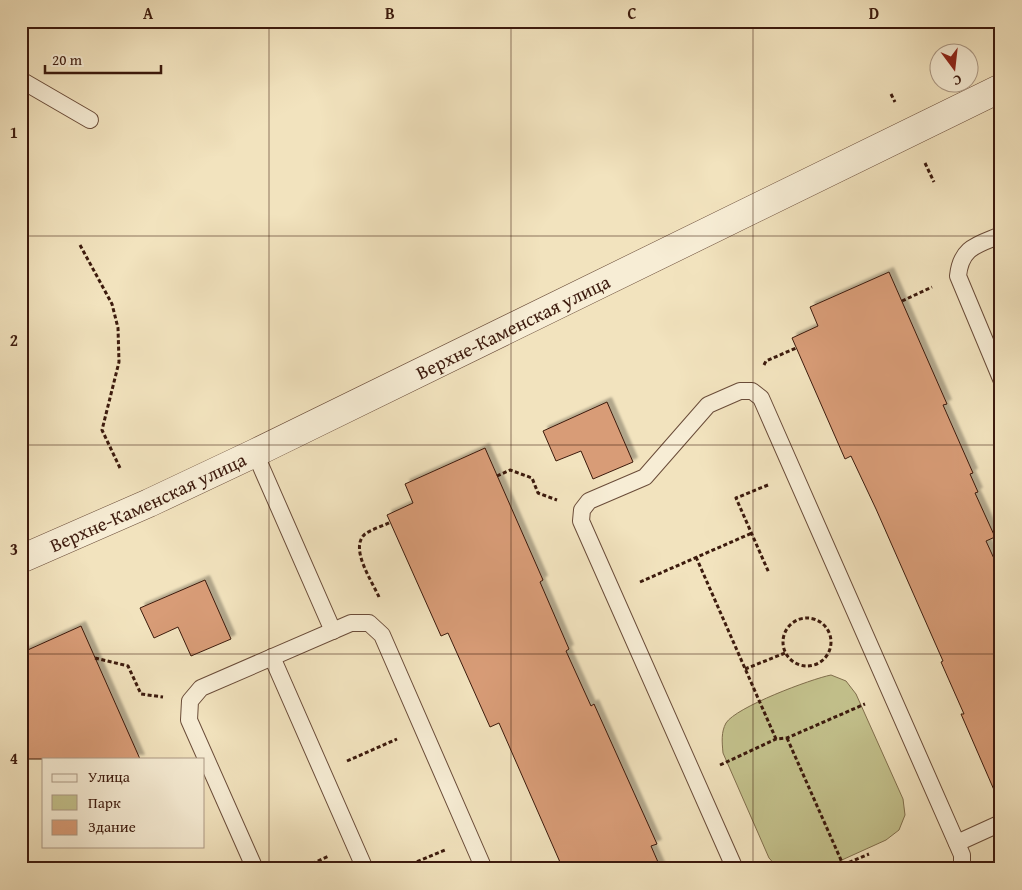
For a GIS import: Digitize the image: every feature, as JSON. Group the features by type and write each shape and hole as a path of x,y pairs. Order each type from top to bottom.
{"street":[{"name":"Верхне-Каменская улица","path":"21,559 149,504 255,454 1001,88"}],"lane":[{"path":"21,80 90,120"},
{"path":"1001,235 970,249 959,261 958,276 1001,379"},
{"path":"734,869 581,522 582,510 589,501 645,477 708,405 740,391 752,391 761,398 957,843 962,855 962,866 960,869"},
{"path":"255,454 333,631"},
{"path":"255,869 189,720 190,701 201,688 351,623 369,623 382,635 484,869"},
{"path":"272,657 365,869"},
{"path":"957,843 1001,823"}],"path":[{"path":"922,159 934,182"},
{"path":"80,245 112,304 118,328 118,362 102,430 120,468"},
{"path":"752,391 766,361 796,348"},
{"path":"497,476 510,470 532,478 538,493 582,510"},
{"path":"762,486 736,498 769,573"},
{"path":"369,623 379,597 359,552 360,541 366,533 391,522"},
{"path":"638,583 752,533"},
{"path":"696,557 776,739"},
{"path":"809,618 821,622 830,632 832,644 828,656 818,665 806,667 794,663 785,653 783,641 787,628 796,620 809,618"},
{"path":"745,669 785,653"},
{"path":"95,658 128,666 140,694 190,701"},
{"path":"727,761 776,739 787,738 862,706"},
{"path":"322,772 422,728"},
{"path":"787,738 844,867 869,854"},
{"path":"399,869 471,839"}],"green space":[{"path":"831,675 846,681 856,694 903,799 905,815 899,830 886,840 822,869 779,869 769,858 723,753 723,730 726,723 744,709 792,688"}],"building":[{"path":"889,272 947,404 943,405 973,473 970,474 978,492 975,493 995,537 986,541 1001,574 1001,806 961,714 964,714 941,662 943,661 876,509 851,456 845,459 792,338 818,326 810,307"},
{"path":"607,402 633,462 593,479 581,451 556,461 543,431"},
{"path":"485,448 543,580 540,582 569,649 566,651 591,706 594,704 657,844 651,846 661,869 563,869 499,723 490,727 448,633 441,636 387,515 413,503 405,484"},
{"path":"205,580 231,639 191,656 178,627 154,638 140,608"},
{"path":"81,626 140,758 21,759 21,653"}]}
